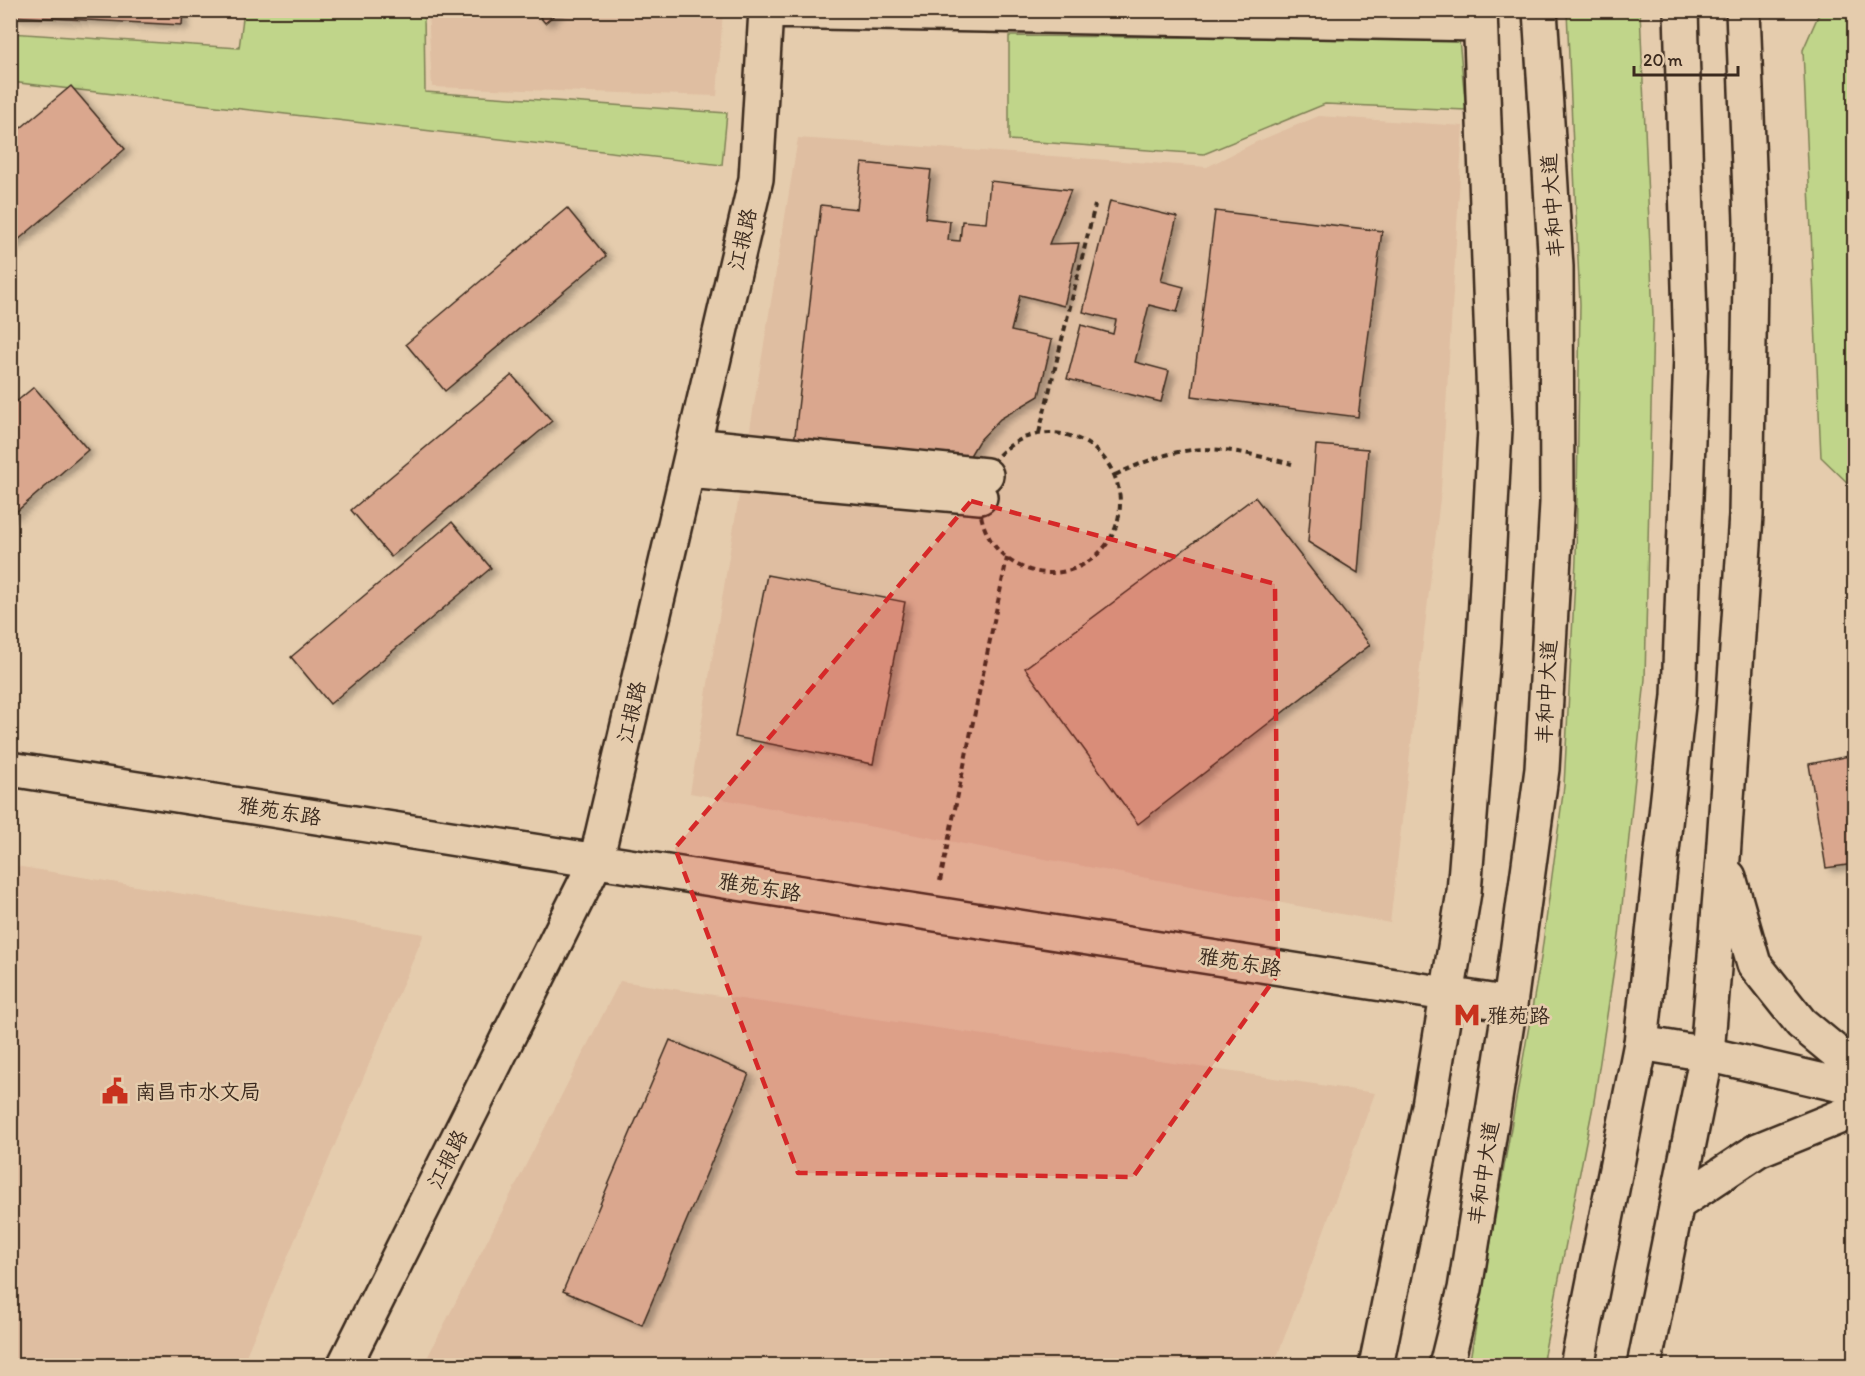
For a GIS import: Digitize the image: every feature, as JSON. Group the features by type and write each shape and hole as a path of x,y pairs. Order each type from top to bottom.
{"main road":[{"name":"丰和中大道","path":"1446,1365 1465,1289 1510,1004 1542,769 1557,503 1556,267 1540,10"},
{"path":"1577,1365 1641,1043 1679,696 1691,355 1681,10"},
{"path":"1644,1365 1707,1054 1723,858 1746,515 1751,221 1743,10"},
{"path":"766,11 1480,17 1495,429 1484,641 1464,892 1429,1106 1376,1365"},
{"name":"江报路","path":"344,1365 596,861 756,179 766,11"},
{"path":"691,458 983,486"},
{"name":"雅苑东路","path":"10,769 1510,1004"},
{"path":"1723,858 1754,964 1801,1023 1854,1067"},
{"path":"1641,1043 1707,1054 1854,1088"},
{"path":"1677,1204 1758,1150 1854,1111"}],"path":[{"path":"1039,433 1095,205"},
{"path":"1039,433 1062,433 1084,441 1103,456 1115,475 1120,497 1118,520 1108,541 1093,558 1073,569 1050,572 1027,569 1007,558 991,541 982,521 983,486 999,455 1017,441 1039,433"},
{"path":"1115,475 1150,459 1188,449 1231,449 1292,464"},
{"path":"933,914 1007,558"}],"highlighted area":[{"path":"971,501 1275,584 1278,974 1133,1177 798,1173 675,848"}],"shaded area":[{"path":"428,11 723,11 717,96 432,87"},
{"path":"1319,116 1463,126 1441,490 1390,923 690,793 798,138 1207,167 1256,142"},
{"path":"10,865 424,934 242,1365 11,1365"},
{"path":"620,981 1375,1093 1274,1365 423,1366"}],"green space":[{"path":"244,11 424,11 425,92 727,113 722,165 11,82 10,33 239,48"},
{"path":"1567,11 1640,11 1653,317 1645,679 1619,936 1594,1101 1542,1365 1469,1365 1541,958 1564,786 1576,560 1580,304"},
{"path":"1823,11 1854,11 1854,489 1821,457 1803,50 1818,16"},
{"path":"1009,36 1459,39 1466,110 1325,104 1204,154 1009,140"}],"building":[{"path":"10,10 183,10 182,25 10,16"},
{"path":"534,10 560,10 545,23"},
{"path":"71,86 125,149 10,247 10,137"},
{"path":"862,163 931,170 925,218 950,221 948,240 960,241 962,221 986,223 990,181 1071,190 1049,244 1079,243 1064,306 1020,295 1011,331 1052,340 1039,396 1000,419 978,442 961,471 793,453 821,205 857,209"},
{"path":"1110,201 1177,217 1161,281 1184,287 1177,312 1149,305 1135,362 1169,371 1161,402 1067,379 1081,325 1113,334 1116,320 1083,312"},
{"path":"567,208 606,256 445,391 406,344"},
{"path":"1215,211 1382,231 1358,417 1192,396"},
{"path":"512,375 552,421 391,557 351,510"},
{"path":"34,387 88,450 10,517 10,407"},
{"path":"1316,445 1368,449 1358,573 1308,542"},
{"path":"1255,497 1370,645 1138,824 1025,668"},
{"path":"452,522 491,568 330,704 291,657"},
{"path":"767,575 905,602 873,764 735,737"},
{"path":"1854,755 1854,864 1826,868 1809,764"},
{"path":"670,1040 749,1074 642,1325 563,1291"},
{"path":"532,1359 546,1366 529,1366"}],"place":[{"name":"雅苑路","path":"1467,1015"},
{"name":"南昌市水文局","path":"115,1091"}]}
